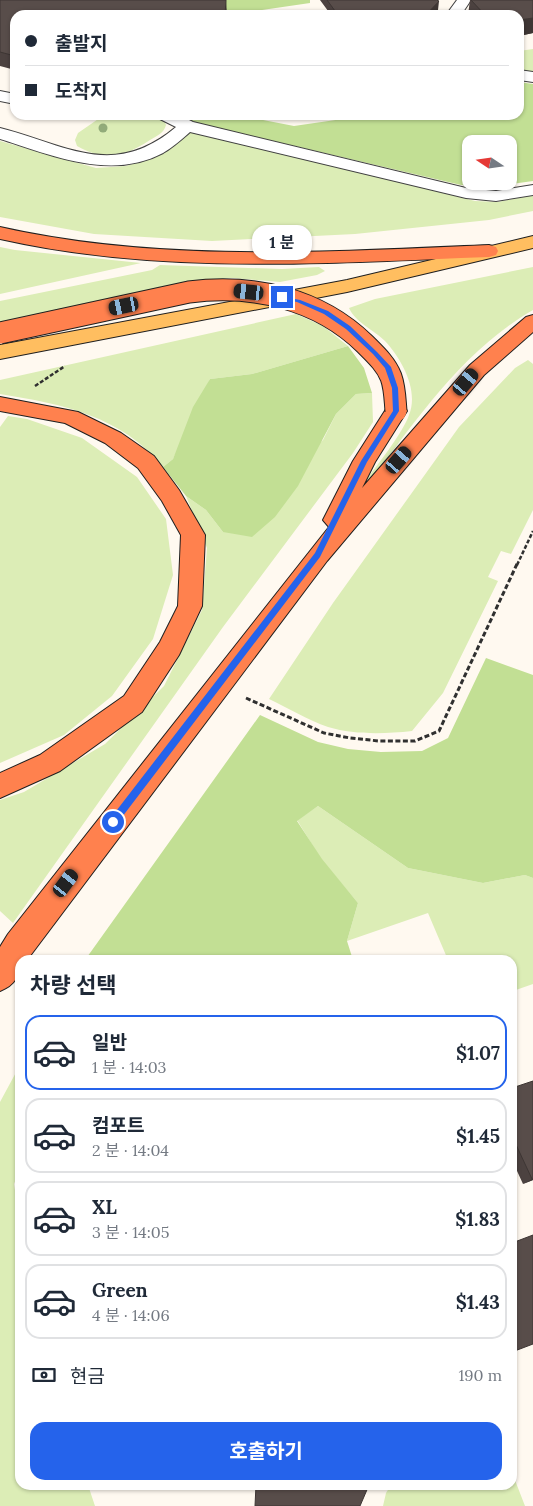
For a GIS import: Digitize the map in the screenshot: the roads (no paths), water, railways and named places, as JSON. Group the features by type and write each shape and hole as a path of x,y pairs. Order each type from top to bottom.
{"highway":[{"path":"0,233 66,246 129,252 270,258 368,256 489,250"},
{"path":"0,333 177,294 231,290 266,294 298,301 326,312 348,328 388,367 395,388 396,411 364,461 318,555"},
{"path":"0,976 19,944 318,555 477,370 533,321"},
{"path":"0,786 50,763 133,704 170,648 190,606 193,535 171,496 146,462 113,438 70,417 5,404"}],"main road":[{"path":"0,352 347,286 489,250 533,242"}],"street":[{"path":"176,120 187,126 466,193 496,196 533,190"},
{"path":"0,133 79,157 101,161 128,160 154,151 187,126"}]}
